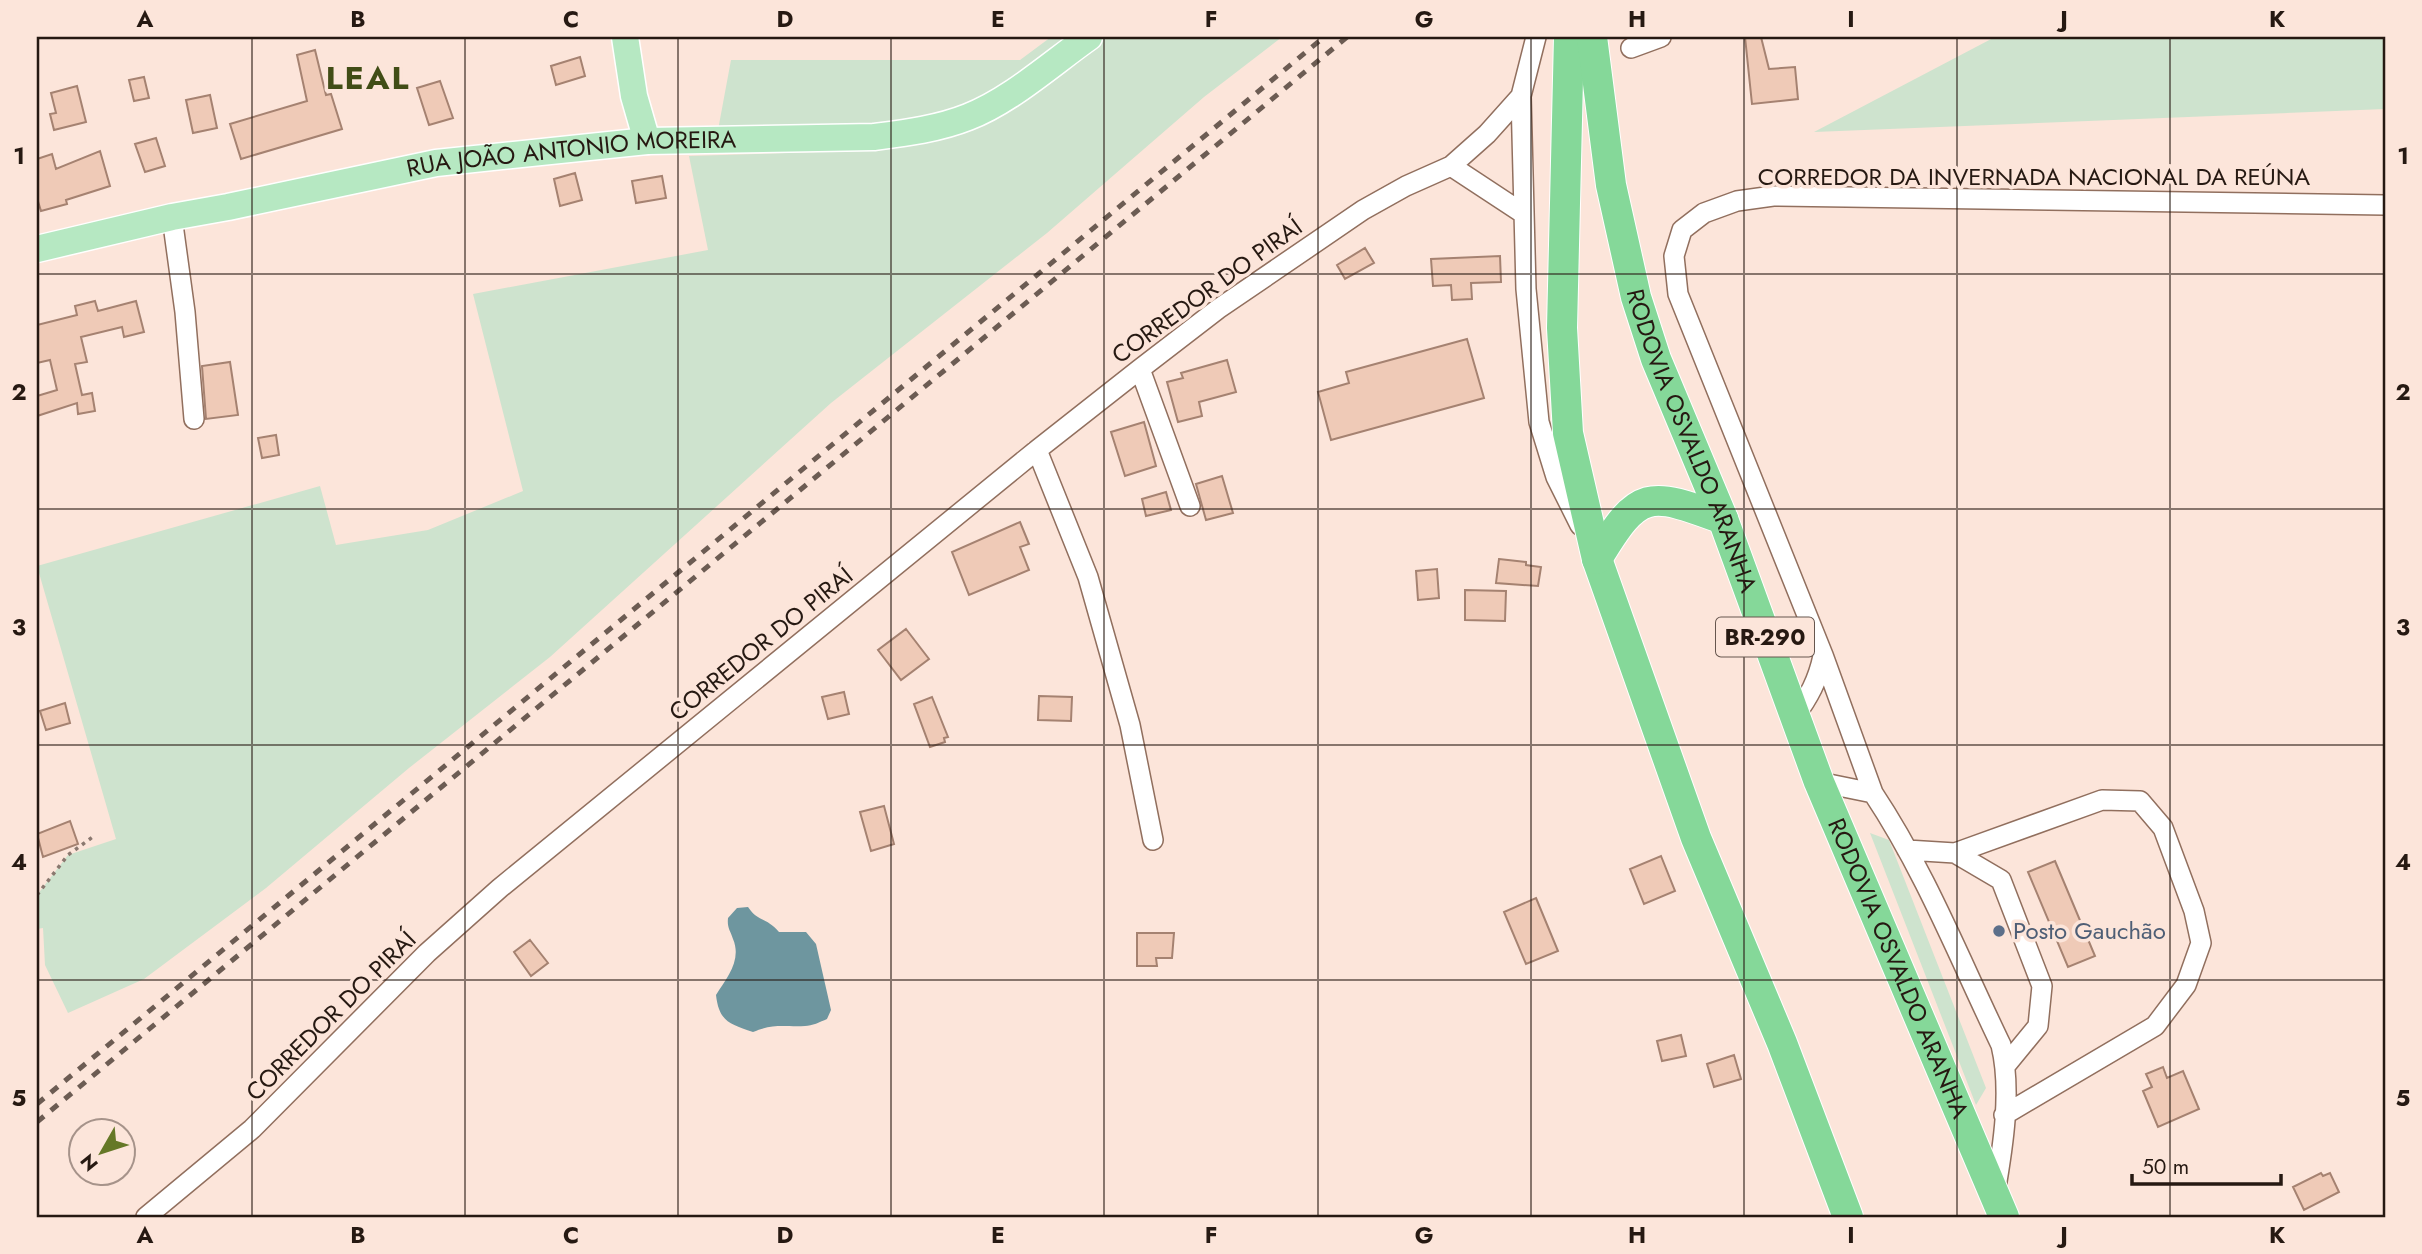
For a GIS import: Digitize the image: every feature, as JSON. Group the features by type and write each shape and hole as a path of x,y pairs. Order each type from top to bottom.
{"highway":[{"path":"1569,37 1562,328 1568,433 1597,559 1696,838 1782,1043 1848,1217"},
{"name":"RODOVIA OSVALDO ARANHA","path":"1592,37 1611,185 1636,297 1656,359 1723,519 1819,782 1999,1205"},
{"path":"1597,559 1628,512 1647,501 1675,502 1723,519"}],"main road":[{"path":"625,37 634,96 647,141"},
{"name":"RUA JOÃO ANTONIO MOREIRA","path":"37,249 172,217 436,163 647,141 874,137 932,127 969,117 988,107 1089,37"}],"street":[{"path":"1536,37 1521,96 1526,289 1539,422 1556,477 1597,559"},
{"path":"1631,48 1661,37"},
{"name":"CORREDOR DO PIRAÍ","path":"146,1217 168,1210 427,953 500,888 1037,450 1218,310 1363,210 1406,186 1451,166 1487,134 1521,96"},
{"path":"1451,166 1524,214"},
{"name":"CORREDOR DA INVERNADA NACIONAL DA REÚNA","path":"2006,1065 2001,1045 1907,850 1873,793 1823,654 1678,294 1674,256 1682,230 1715,209 1737,201 1773,196 2385,205"},
{"path":"172,217 185,312 194,419"},
{"path":"1140,369 1190,506"},
{"path":"1037,450 1088,577 1130,725 1153,840"},
{"path":"1794,717 1810,696 1823,654"},
{"path":"1819,782 1873,793"},
{"path":"1907,850 1955,853 2102,800 2140,801 2163,828 2194,911 2201,943 2186,985 2155,1026 2004,1115"},
{"path":"1955,853 2001,880 2042,986 2038,1026 2006,1065 1999,1205"}],"path":[{"path":"37,895 68,856 94,836"}],"green space":[{"path":"1051,37 1076,37 994,100 938,121 718,130 731,60 1020,60"},
{"path":"1102,37 1282,37 1204,97 1047,233 831,403 550,657 409,768 266,888 144,979 68,1013 45,965 43,928 37,929 37,895 68,855 116,839 37,566 320,486 336,545 428,530 523,491 473,294 708,250 689,156 882,150 962,132 1012,105"},
{"path":"1995,37 2385,37 2385,109 1814,132"},
{"path":"1870,833 1889,840 1986,1088 1976,1105"}],"water":[{"path":"748,907 779,932 806,932 816,944 831,1010 827,1019 808,1026 773,1026 753,1032 732,1024 723,1016 716,995 732,968 736,954 728,918 737,908"}],"building":[{"path":"1745,37 1761,37 1769,69 1795,67 1798,99 1752,104"},
{"path":"315,50 326,95 331,94 342,129 241,159 230,124 307,101 297,55"},
{"path":"580,57 585,76 556,85 551,66"},
{"path":"144,77 149,98 134,101 129,80"},
{"path":"440,81 453,118 429,125 417,88"},
{"path":"77,86 86,122 54,130 50,114 56,113 51,93"},
{"path":"210,95 217,128 193,133 186,100"},
{"path":"156,138 165,166 145,172 135,144"},
{"path":"100,151 110,186 66,200 67,204 41,211 37,198 37,159 52,154 56,169"},
{"path":"575,173 582,200 560,206 554,179"},
{"path":"662,176 666,198 636,203 632,181"},
{"path":"1365,248 1374,263 1345,279 1337,265"},
{"path":"1500,256 1501,282 1471,283 1472,299 1452,300 1451,285 1433,286 1431,259"},
{"path":"95,301 98,311 136,301 144,332 124,337 122,327 81,337 87,362 75,364 82,395 92,393 95,411 78,414 77,403 37,416 37,396 57,390 50,360 37,363 37,325 77,315 75,306"},
{"path":"1467,339 1484,398 1331,440 1318,392 1349,383 1346,372"},
{"path":"1227,360 1236,392 1199,402 1202,416 1178,422 1167,382 1183,378 1181,373"},
{"path":"230,362 238,415 206,419 202,366"},
{"path":"1144,422 1156,466 1125,476 1111,432"},
{"path":"276,435 279,455 262,458 258,438"},
{"path":"1222,476 1233,513 1206,520 1196,484"},
{"path":"1166,492 1171,510 1146,516 1142,499"},
{"path":"1020,522 1029,544 1020,547 1029,570 969,595 952,552"},
{"path":"1499,559 1526,562 1526,565 1541,567 1538,586 1496,583"},
{"path":"1437,569 1439,598 1418,600 1416,571"},
{"path":"1465,590 1506,591 1505,621 1465,620"},
{"path":"906,629 929,659 901,680 878,650"},
{"path":"844,692 849,714 828,719 822,697"},
{"path":"1039,696 1072,697 1071,721 1038,720"},
{"path":"932,697 948,737 944,738 945,742 930,747 914,704"},
{"path":"65,703 70,723 46,730 40,711"},
{"path":"884,806 894,844 871,851 860,812"},
{"path":"70,821 78,844 43,857 37,834"},
{"path":"1661,856 1675,891 1644,904 1630,869"},
{"path":"2055,861 2095,956 2068,967 2028,872"},
{"path":"1536,898 1558,951 1526,964 1504,912"},
{"path":"1137,933 1174,933 1172,958 1156,958 1157,966 1137,966"},
{"path":"530,940 548,963 531,976 514,952"},
{"path":"1681,1035 1686,1056 1662,1061 1657,1041"},
{"path":"1734,1055 1741,1079 1714,1087 1707,1064"},
{"path":"2163,1067 2167,1078 2183,1071 2199,1109 2158,1127 2143,1091 2152,1087 2146,1074"},
{"path":"2321,1173 2323,1176 2330,1173 2339,1192 2304,1210 2293,1187"}],"railway":[{"path":"37,1104 1324,37"},
{"path":"37,1122 1347,37"}],"place":[{"name":"Posto Gauchão","path":"1999,931"}],"district":[{"name":"LEAL","path":"368,78"}]}
